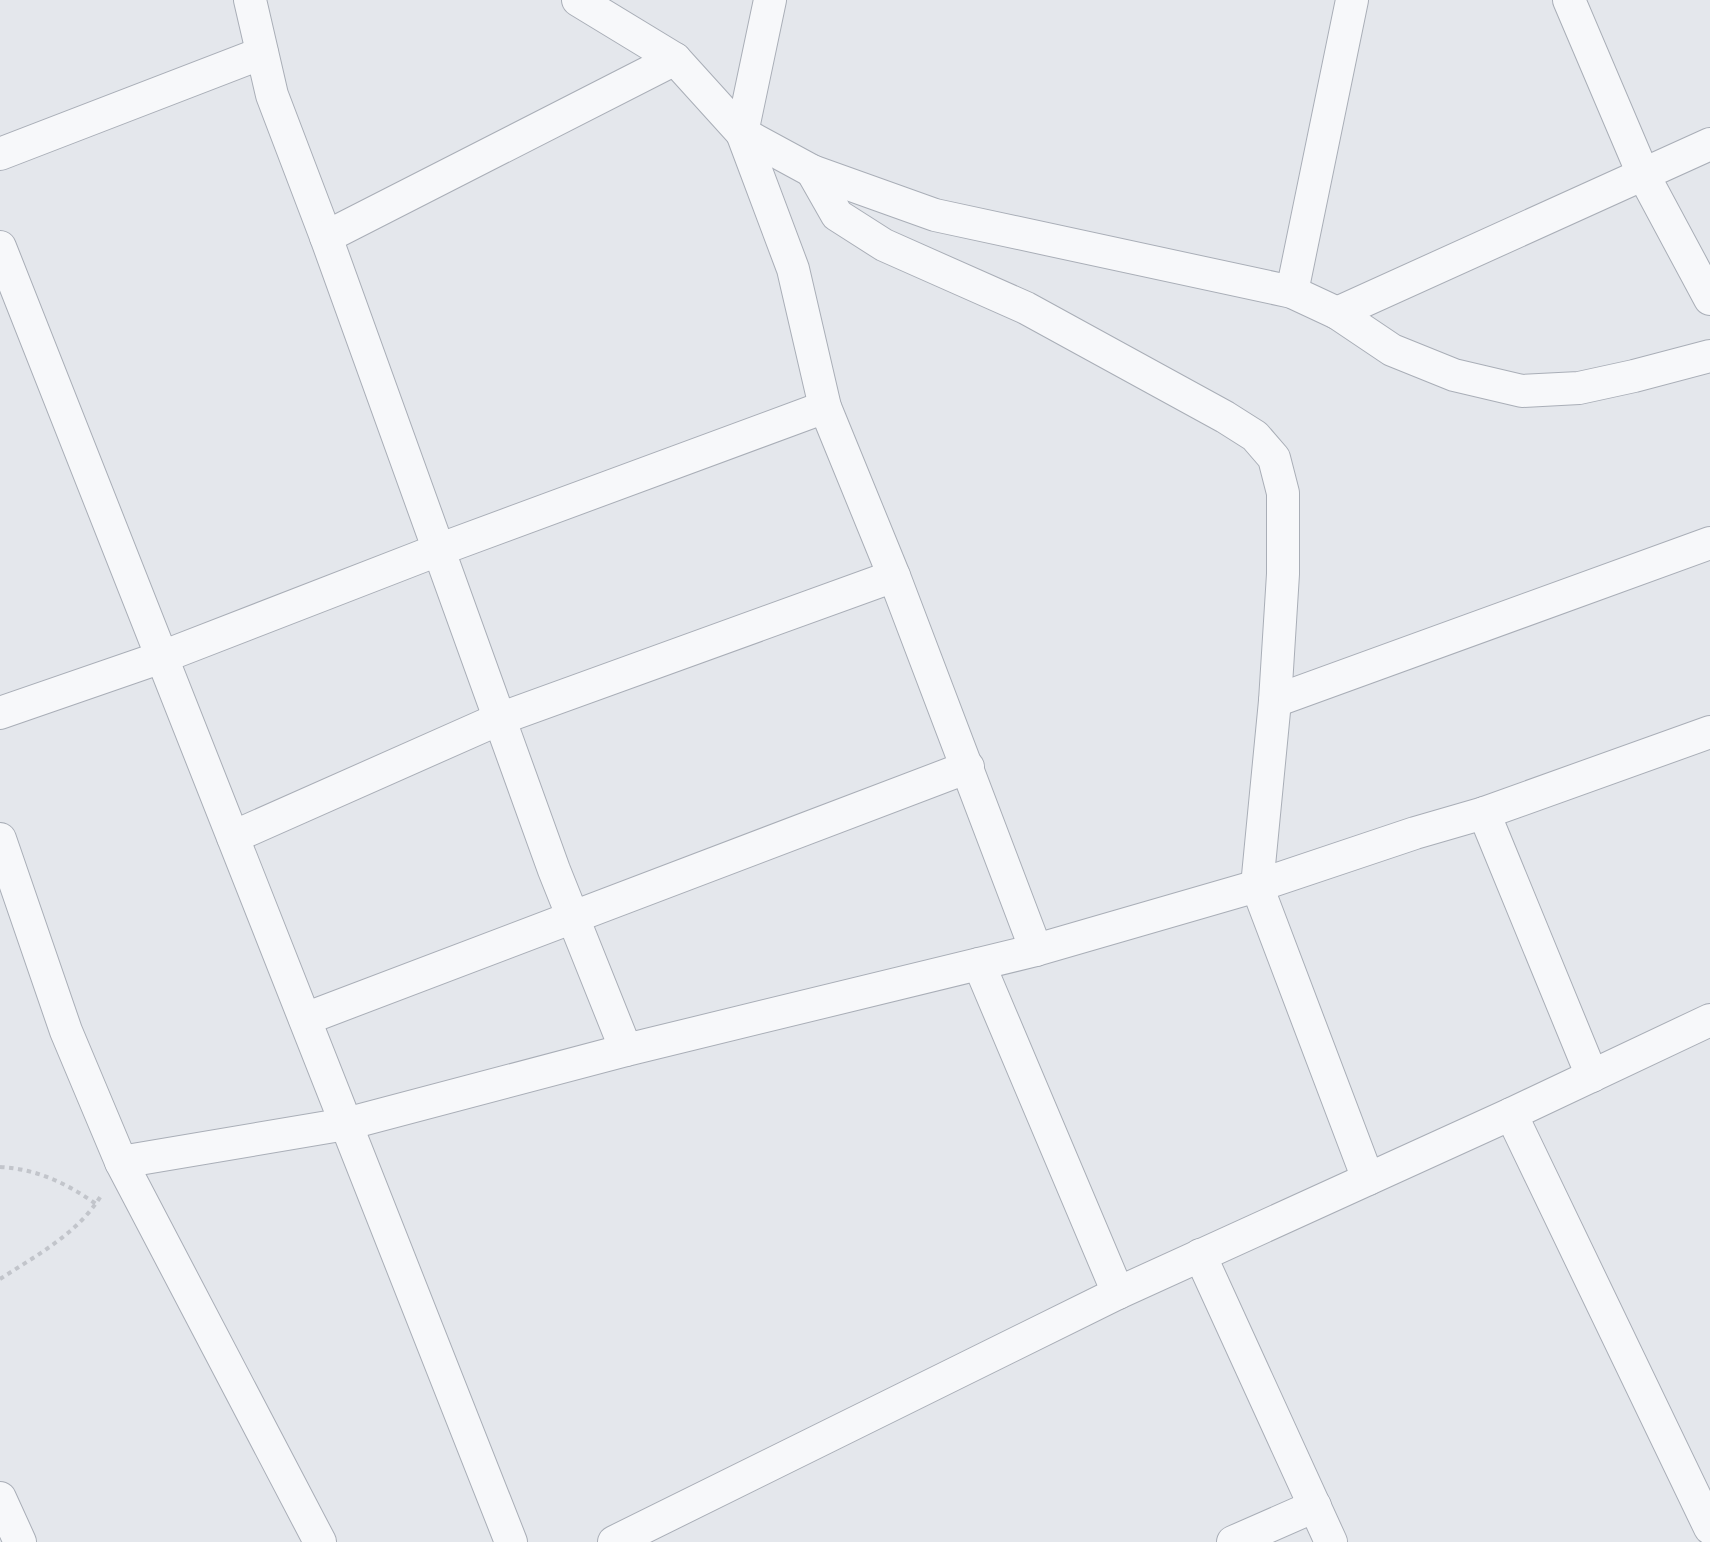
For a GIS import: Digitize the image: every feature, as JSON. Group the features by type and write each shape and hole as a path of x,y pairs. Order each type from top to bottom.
{"street":[{"path":"250,0 272,95 326,237 554,870 626,1050"},
{"path":"578,0 675,59 742,133 812,171 935,215 1292,292 1337,313 1392,350 1454,375 1522,391 1579,388 1710,356"},
{"path":"770,0 742,133 793,269 825,407 894,576 1036,950"},
{"path":"1292,292 1352,0"},
{"path":"1569,0 1643,174 1710,298"},
{"path":"0,154 262,53"},
{"path":"326,237 675,59"},
{"path":"1337,313 1710,144"},
{"path":"812,171 837,215 884,245 1026,308 1226,417 1255,436 1274,458 1283,493 1283,574 1275,701 1257,886 1368,1179"},
{"path":"0,247 511,1542"},
{"path":"0,713 162,657 438,550 825,407"},
{"path":"1275,701 1710,543"},
{"path":"233,837 499,719 894,576"},
{"path":"121,1162 346,1124 626,1050 1036,950 1257,886 1415,833 1484,813 1710,732"},
{"path":"305,1019 968,767"},
{"path":"1484,813 1592,1076"},
{"path":"0,839 66,1031 121,1162 320,1542"},
{"path":"979,964 1118,1293"},
{"path":"614,1542 1118,1293 1511,1114 1710,1020"},
{"path":"1511,1114 1710,1528"},
{"path":"1200,1255 1330,1542"},
{"path":"0,1498 20,1542"},
{"path":"1233,1542 1315,1506"}],"path":[{"path":"0,1279 68,1234 96,1204 121,1162"},
{"path":"0,1167 38,1173 59,1180 96,1204"}]}
